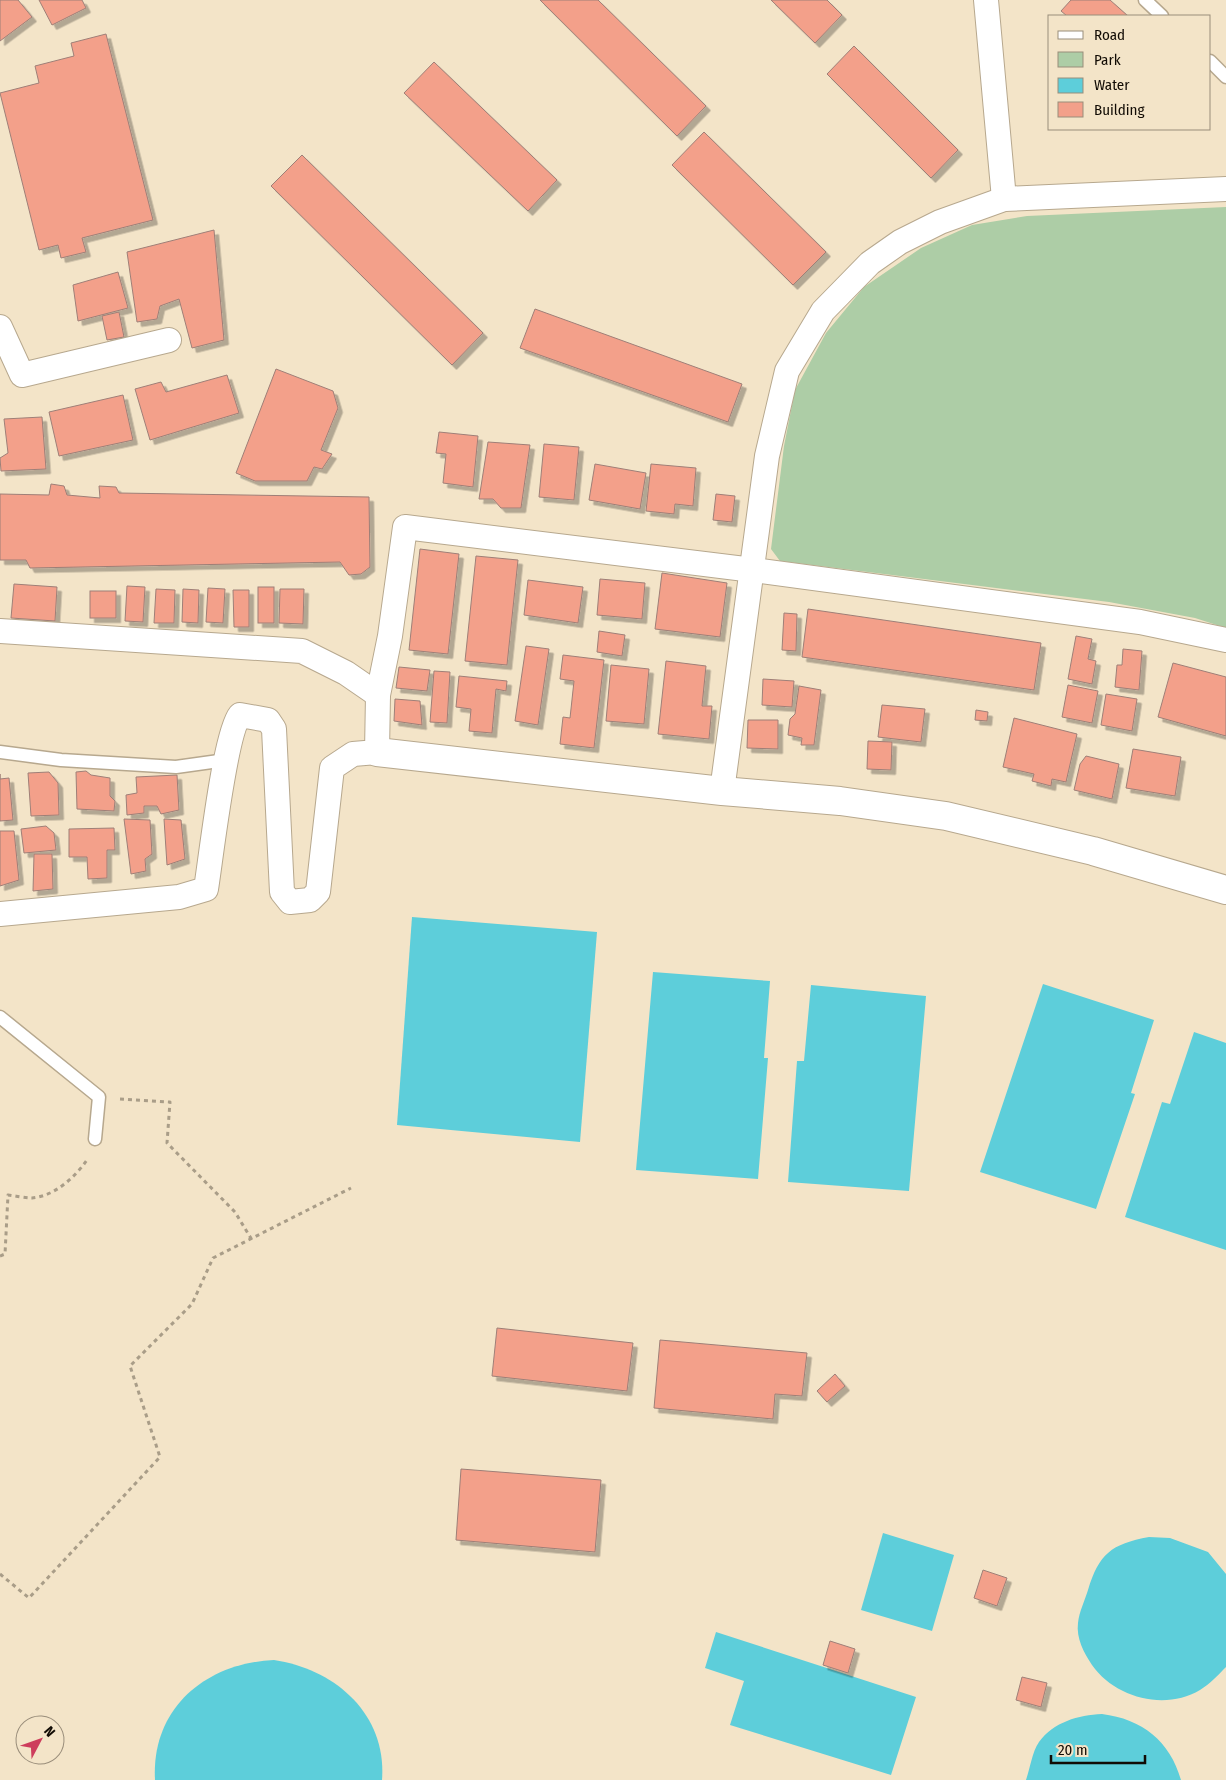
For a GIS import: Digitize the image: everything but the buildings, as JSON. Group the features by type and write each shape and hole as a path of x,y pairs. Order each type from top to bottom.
{"street":[{"path":"986,0 1004,199"},
{"path":"722,791 767,456 787,371 823,310 870,264 900,242 940,222 1004,199 1226,189"},
{"path":"0,327 22,375 169,340"},
{"path":"377,752 378,695 390,636 405,527 753,570 1140,622 1226,640"},
{"path":"0,631 302,651 346,673 378,695"},
{"path":"0,914 179,897 206,889 226,760 234,722 240,715 268,720 274,729 277,754 280,876 282,892 290,902 310,900 318,892 332,768 353,754 377,752 722,791 840,801 946,816 1093,851 1226,890"}],"lane":[{"path":"1145,0 1161,15"},
{"path":"1211,62 1226,77"},
{"path":"0,752 62,760 176,767 226,760"},
{"path":"0,1017 99,1098 95,1139"}],"path":[{"path":"99,1098 170,1102 167,1143 235,1212 252,1240"},
{"path":"0,1256 5,1254 8,1195 33,1198 55,1190 77,1175 88,1160 95,1139"},
{"path":"0,1574 29,1598 160,1457 130,1366 192,1304 213,1258 252,1240 351,1188"}],"green space":[{"path":"1226,207 1226,628 1195,618 1109,602 780,561 771,549 784,446 795,390 826,333 864,287 921,248 972,225 1027,216"}],"water":[{"path":"412,917 597,932 580,1142 397,1125"},
{"path":"653,972 770,981 764,1058 768,1058 758,1179 636,1170"},
{"path":"1043,984 1154,1020 1131,1093 1135,1094 1096,1209 980,1172"},
{"path":"811,985 926,996 909,1191 788,1182 797,1061 804,1061"},
{"path":"1194,1032 1226,1043 1226,1250 1125,1217 1162,1102 1170,1104"},
{"path":"883,1533 954,1555 932,1631 861,1610"},
{"path":"1149,1537 1170,1538 1208,1552 1226,1574 1226,1667 1200,1690 1172,1700 1142,1698 1114,1686 1092,1665 1079,1640 1078,1634 1081,1610 1092,1578 1102,1559 1116,1547"},
{"path":"716,1632 916,1697 891,1775 730,1725 744,1681 705,1668"},
{"path":"274,1660 296,1665 317,1673 353,1699 366,1715 376,1735 381,1756 382,1780 155,1780 156,1754 162,1731 173,1711 188,1694 205,1680 226,1670 249,1663"},
{"path":"1102,1714 1130,1721 1152,1734 1170,1754 1181,1780 1026,1780 1035,1751 1045,1735 1059,1725 1075,1718"}]}
